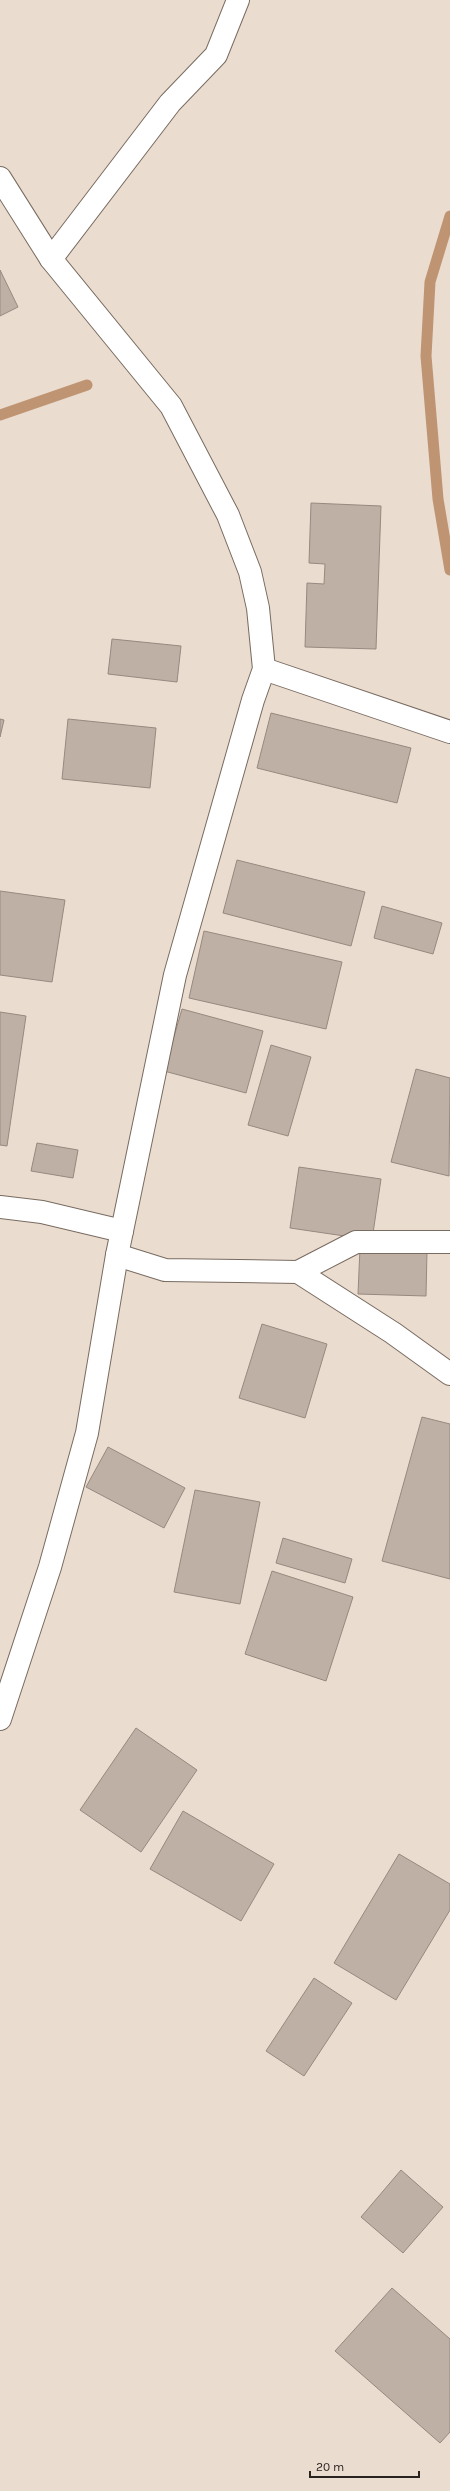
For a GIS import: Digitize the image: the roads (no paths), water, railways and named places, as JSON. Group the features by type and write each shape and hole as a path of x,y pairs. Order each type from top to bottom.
{"street":[{"path":"51,259 170,103 216,55 238,0"},
{"path":"0,178 51,259 171,406 217,495 250,572 258,608 264,669 253,700 175,975 122,1231 87,1433 50,1567 0,1720"},
{"path":"264,669 450,732"},
{"path":"0,1207 42,1212 122,1231"},
{"path":"118,1255 165,1270 298,1272 356,1242 450,1242"},
{"path":"298,1272 393,1333 450,1374"}],"waterway":[{"path":"450,216 430,282 426,356 438,499 450,570"},
{"path":"0,415 87,385"}]}
